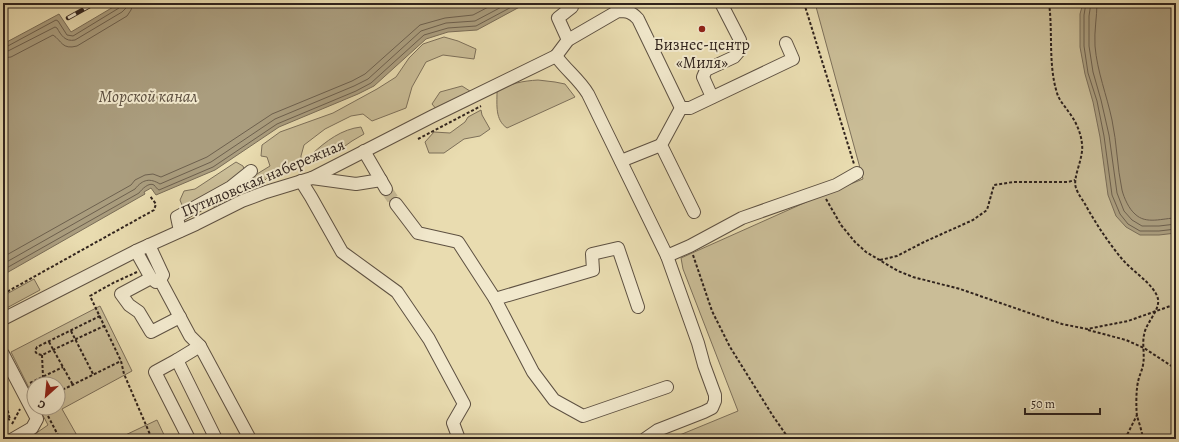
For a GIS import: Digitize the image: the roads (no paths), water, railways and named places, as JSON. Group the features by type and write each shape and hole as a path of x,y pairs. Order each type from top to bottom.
{"street":[{"path":"712,97 703,77 706,70 734,57 740,50 740,40 721,3"},
{"path":"568,40 558,18 572,7"},
{"path":"645,439 658,430 712,408 715,402 715,395 667,256 588,94 581,83 556,56 568,40 618,11 632,13 638,19 681,108"},
{"path":"681,108 690,108 793,59 786,43"},
{"name":"Путиловская набережная","path":"3,319 136,251 242,201 306,180 432,116 556,56"},
{"path":"621,161 662,145 681,108"},
{"path":"662,145 694,212"},
{"path":"364,151 384,185 306,180 311,196 342,252 397,292 429,339 464,404 453,423 459,439"},
{"path":"180,231 178,218 231,187 251,171"},
{"path":"667,256 690,246 742,218 836,185 857,173"},
{"path":"396,204 418,233 458,242 495,299 532,372 554,400 582,416 667,387"},
{"path":"149,245 163,275 152,276 122,294 129,305 139,312 151,332 180,317"},
{"path":"495,299 593,270 592,254 618,248 638,307"},
{"path":"136,251 180,317 190,336 200,346 250,439"},
{"path":"189,439 155,372 200,346"},
{"path":"177,360 216,439"},
{"path":"5,361 37,418 32,428 13,436"}],"water":[{"name":"Морской канал","path":"120,3 527,3 477,30 448,32 426,39 374,86 279,127 215,170 156,195 151,188 144,192 145,194 3,275 3,44 59,14 71,32"},
{"path":"1083,3 1176,3 1176,233 1140,235 1126,227 1116,216 1108,195 1100,137 1080,47 1080,14"}],"tunnel":[{"path":"386,189 396,204"}],"railway":[{"path":"3,6 33,3"},
{"path":"68,18 95,3"}],"place":[{"name":"Бизнес-центр «Миля»","path":"702,29"}]}
